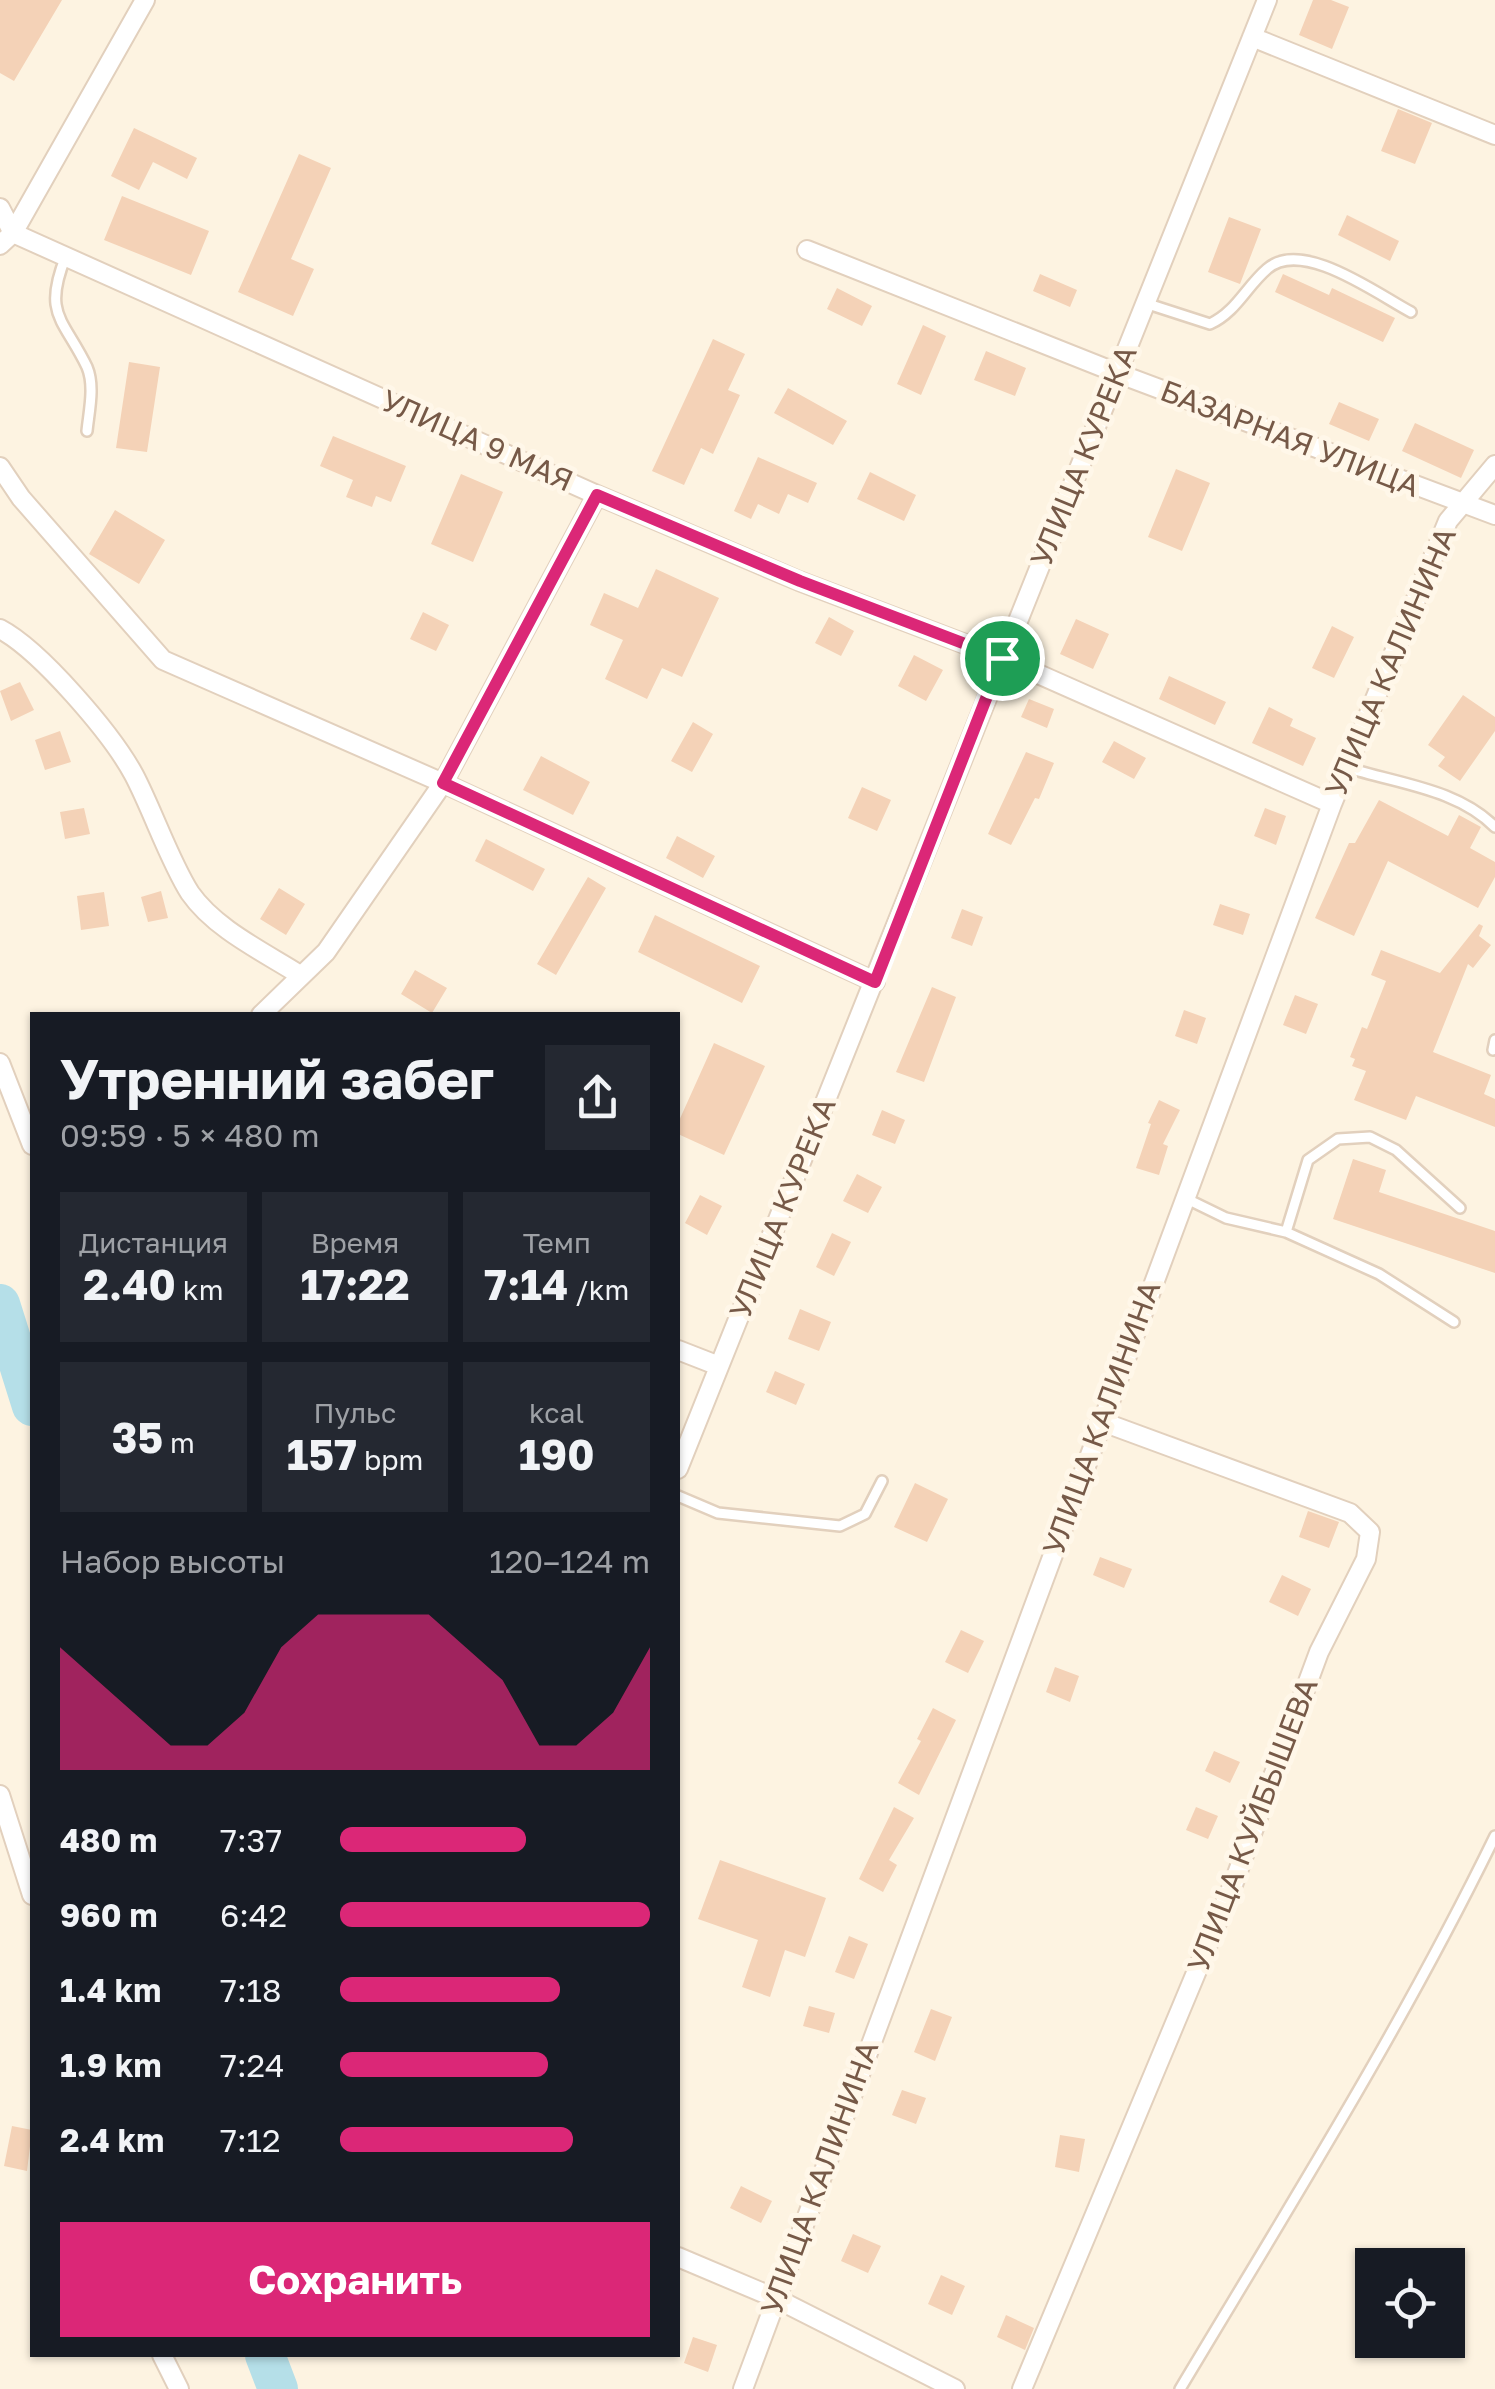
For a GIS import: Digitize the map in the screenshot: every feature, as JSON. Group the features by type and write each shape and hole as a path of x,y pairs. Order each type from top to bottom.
{"street":[{"path":"7,239 145,0"},
{"name":"УЛИЦА КУРЕКА","path":"680,1464 1267,0"},
{"path":"1252,38 1495,135"},
{"path":"0,208 7,239"},
{"name":"УЛИЦА 9 МАЯ","path":"7,239 66,256 597,495 800,581 1002,658 1332,804"},
{"name":"БАЗАРНАЯ УЛИЦА","path":"807,250 1117,374 1495,515"},
{"name":"УЛИЦА КАЛИНИНА","path":"743,2389 1346,768 1448,521 1495,465"},
{"path":"0,467 45,526 162,660 443,783 875,982"},
{"path":"264,1012 326,952 443,783 597,495"},
{"path":"0,629 20,640 71,693 131,769 191,894 232,932 300,975"},
{"path":"0,1062 30,1140"},
{"path":"680,1351 719,1366"},
{"name":"УЛИЦА КУЙБЫШЕВА","path":"1022,2389 1227,1900 1318,1652 1366,1559 1370,1532 1350,1513 1100,1421"},
{"path":"0,1795 30,1889"},
{"path":"680,2258 776,2298 955,2389"},
{"path":"163,2357 179,2389"}],"lane":[{"path":"66,256 56,282 56,300 60,326 88,369 91,387 87,431"},
{"path":"1145,304 1210,324 1228,316 1270,266 1291,258 1329,268 1411,312"},
{"path":"1346,768 1418,786 1464,804 1495,827"},
{"path":"1286,1232 1308,1160 1338,1139 1370,1138 1396,1150 1460,1208"},
{"path":"1184,1198 1226,1218 1286,1232 1380,1274 1454,1322"},
{"path":"680,1497 718,1514 840,1526 865,1514 882,1480"},
{"path":"1180,2389 1364,2086 1430,1967 1495,1836"}],"building":[{"path":"0,0 62,0 14,81 0,73"},
{"path":"1313,0 1331,0 1349,7 1332,49 1299,35"},
{"path":"1398,109 1432,123 1415,164 1381,151"},
{"path":"134,128 197,158 187,179 153,162 139,190 111,176"},
{"path":"299,154 331,168 291,259 314,269 293,316 238,292"},
{"path":"122,196 209,231 191,275 104,240"},
{"path":"1347,215 1399,241 1390,261 1338,235"},
{"path":"1229,217 1261,229 1240,284 1208,272"},
{"path":"1040,274 1077,290 1070,307 1033,291"},
{"path":"1283,274 1329,295 1332,288 1395,318 1383,342 1275,292"},
{"path":"837,288 872,306 862,326 827,309"},
{"path":"923,325 946,336 921,395 897,384"},
{"path":"713,339 745,354 728,390 740,395 713,454 701,448 684,485 652,471"},
{"path":"986,351 1026,368 1015,396 974,380"},
{"path":"129,362 160,367 147,452 116,448"},
{"path":"788,388 847,421 833,445 774,413"},
{"path":"1339,402 1379,419 1369,441 1329,424"},
{"path":"1415,423 1474,450 1461,478 1402,451"},
{"path":"333,436 406,466 391,502 376,496 372,507 346,497 353,480 320,466"},
{"path":"758,457 817,483 808,503 788,494 779,514 758,504 751,519 734,511"},
{"path":"1176,469 1210,483 1182,551 1148,537"},
{"path":"870,472 916,495 904,521 857,499"},
{"path":"461,474 503,492 473,562 431,544"},
{"path":"115,510 165,540 139,584 89,554"},
{"path":"656,569 719,598 682,677 662,668 647,699 605,679 623,640 590,625 604,593 638,608"},
{"path":"423,612 449,625 436,651 410,639"},
{"path":"829,617 854,631 841,656 815,643"},
{"path":"1076,619 1109,634 1093,669 1060,654"},
{"path":"1332,626 1354,637 1334,678 1312,668"},
{"path":"914,655 943,670 926,701 898,686"},
{"path":"1169,676 1226,702 1215,725 1159,699"},
{"path":"20,682 34,710 11,721 0,691"},
{"path":"1463,695 1495,717 1495,731 1460,781 1438,766 1445,757 1428,745"},
{"path":"1029,699 1054,709 1047,728 1021,717"},
{"path":"1269,707 1293,719 1290,726 1316,738 1303,766 1252,743"},
{"path":"693,722 713,734 692,772 671,761"},
{"path":"60,731 71,762 45,770 35,740"},
{"path":"1114,741 1146,758 1134,779 1102,762"},
{"path":"1026,752 1054,763 1039,799 1035,798 1011,845 988,834"},
{"path":"541,756 590,782 573,815 523,790"},
{"path":"862,787 891,800 877,831 848,818"},
{"path":"1379,800 1448,836 1459,815 1481,827 1470,848 1495,862 1495,877 1478,908 1388,861 1354,936 1315,918 1349,843 1355,843"},
{"path":"84,808 90,834 65,839 60,812"},
{"path":"1265,808 1286,816 1276,845 1254,836"},
{"path":"677,836 715,856 703,878 666,858"},
{"path":"486,839 545,869 533,891 475,861"},
{"path":"588,877 606,888 556,975 537,964"},
{"path":"279,888 305,904 286,935 260,919"},
{"path":"161,891 168,918 148,922 141,897"},
{"path":"104,892 109,926 81,930 77,896"},
{"path":"1220,904 1250,914 1243,935 1213,925"},
{"path":"962,909 983,917 972,946 951,938"},
{"path":"655,915 760,966 742,1003 638,952"},
{"path":"1479,924 1483,926 1479,936 1491,945 1473,968 1468,964 1433,1052 1491,1075 1484,1094 1495,1099 1495,1127 1416,1096 1406,1120 1354,1100 1366,1071 1352,1066 1355,1059 1350,1057 1362,1027 1367,1029 1386,981 1371,975 1381,950 1440,973"},
{"path":"415,970 447,988 433,1012 401,994"},
{"path":"932,987 956,997 924,1082 896,1072"},
{"path":"1295,995 1318,1004 1306,1034 1283,1025"},
{"path":"1184,1010 1206,1018 1197,1044 1175,1036"},
{"path":"714,1043 765,1066 724,1155 680,1135 680,1119"},
{"path":"1159,1100 1180,1110 1163,1144 1168,1146 1159,1175 1136,1168 1151,1124 1148,1123"},
{"path":"882,1110 905,1120 895,1144 872,1135"},
{"path":"1353,1159 1386,1170 1379,1192 1495,1231 1495,1273 1333,1219"},
{"path":"857,1174 882,1187 868,1213 843,1201"},
{"path":"700,1195 722,1206 707,1235 685,1223"},
{"path":"832,1233 851,1242 834,1276 816,1267"},
{"path":"800,1309 831,1322 819,1351 788,1339"},
{"path":"775,1371 805,1384 796,1405 766,1392"},
{"path":"915,1483 948,1499 927,1542 894,1527"},
{"path":"1308,1511 1339,1522 1329,1548 1299,1537"},
{"path":"1100,1557 1132,1569 1124,1588 1093,1575"},
{"path":"1282,1575 1311,1589 1298,1616 1269,1602"},
{"path":"961,1630 984,1641 968,1673 945,1662"},
{"path":"1055,1667 1079,1676 1070,1702 1046,1692"},
{"path":"933,1708 956,1720 919,1795 898,1783 921,1741 917,1739"},
{"path":"1214,1751 1240,1762 1230,1783 1205,1771"},
{"path":"894,1807 914,1818 889,1860 897,1865 883,1892 859,1879"},
{"path":"1196,1807 1218,1816 1208,1839 1186,1830"},
{"path":"720,1860 826,1898 805,1957 785,1950 770,1997 742,1987 758,1940 698,1919"},
{"path":"849,1936 868,1944 854,1979 835,1972"},
{"path":"809,2006 835,2013 829,2033 803,2026"},
{"path":"931,2009 952,2017 935,2061 914,2052"},
{"path":"902,2090 926,2098 916,2124 892,2115"},
{"path":"12,2126 30,2130 27,2171 4,2166"},
{"path":"1060,2135 1085,2139 1079,2172 1055,2167"},
{"path":"741,2186 772,2201 761,2223 730,2208"},
{"path":"853,2234 881,2246 868,2273 841,2261"},
{"path":"941,2275 965,2286 952,2315 928,2304"},
{"path":"1006,2315 1034,2328 1025,2350 997,2337"},
{"path":"693,2337 717,2345 708,2372 684,2363"}],"waterway":[{"path":"0,1304 30,1400"},
{"path":"266,2357 278,2389"}],"route":[{"path":"597,495 800,581 1002,658 875,982 443,783 597,495"}]}
